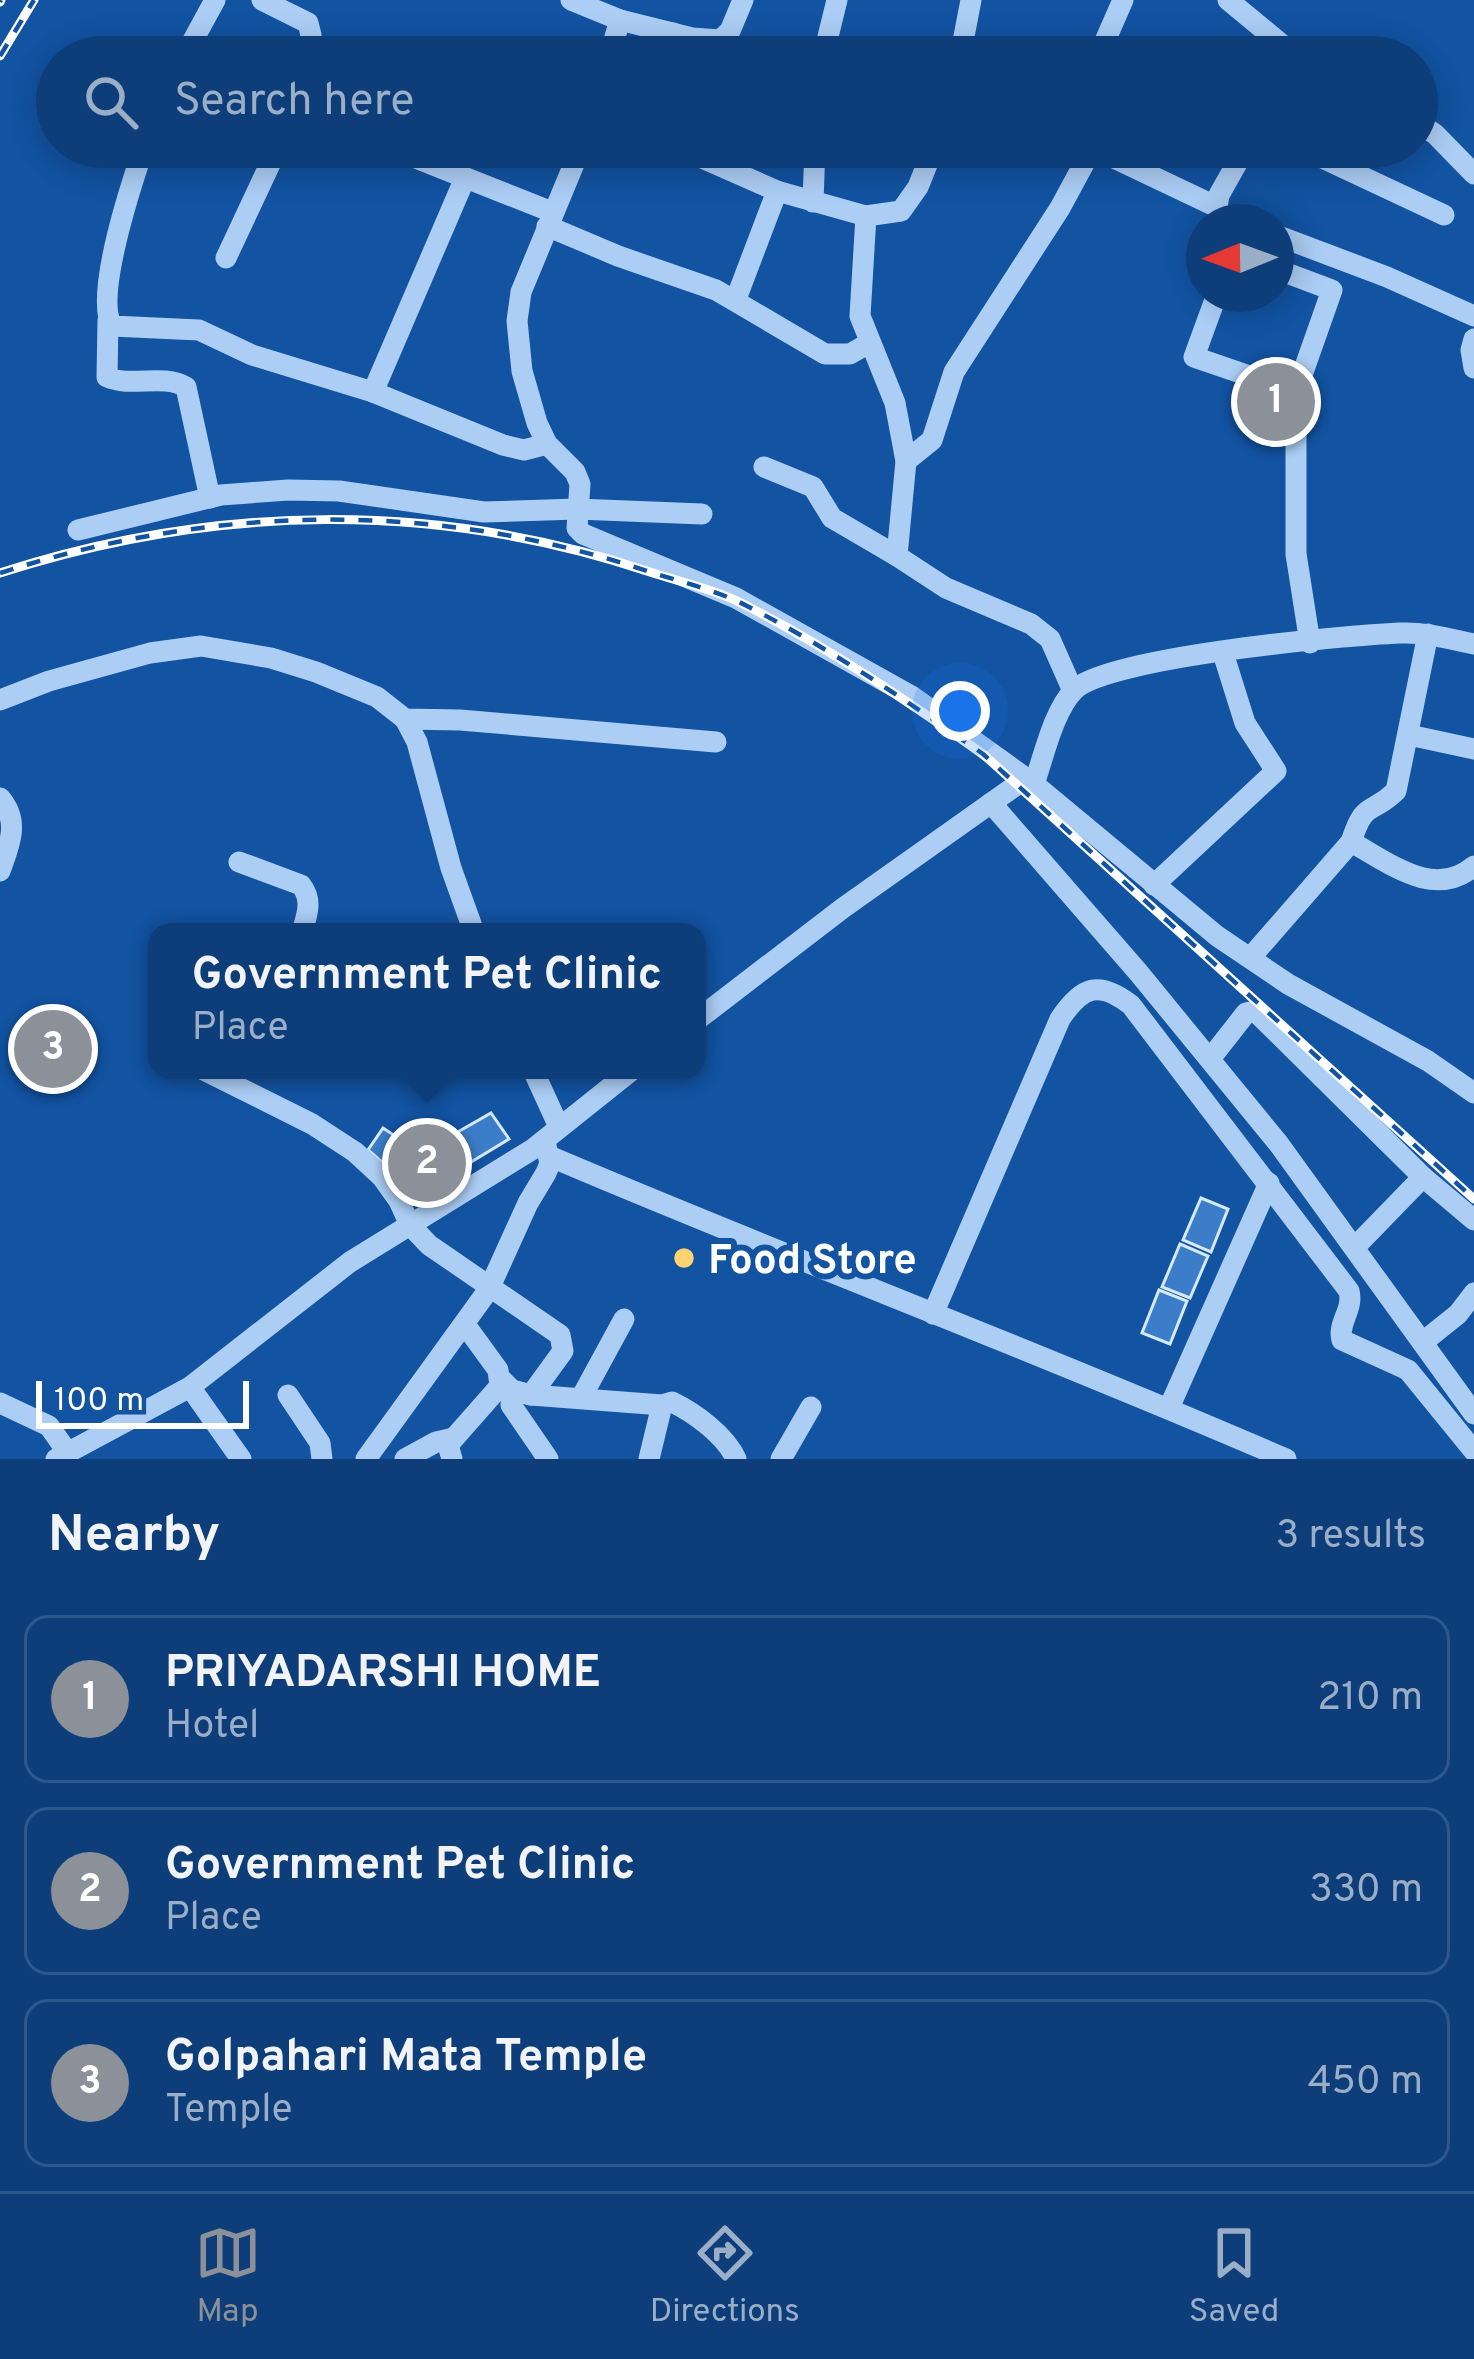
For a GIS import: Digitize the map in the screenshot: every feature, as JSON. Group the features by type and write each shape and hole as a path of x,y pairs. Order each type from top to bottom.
{"street":[{"path":"195,36 215,0"},
{"path":"262,0 308,23 311,36"},
{"path":"571,0 620,20 694,36"},
{"path":"724,36 742,0"},
{"path":"828,36 836,0"},
{"path":"966,36 971,0"},
{"path":"1108,36 1124,0"},
{"path":"1228,0 1270,36"},
{"path":"615,36 620,20"},
{"path":"1438,137 1474,174"},
{"path":"139,168 115,246 107,377 123,382 170,381 186,387 210,498"},
{"path":"226,258 268,168"},
{"path":"442,168 618,256 736,298 825,354 850,354 869,343"},
{"path":"572,168 520,292 517,320 529,400 547,444 580,484 577,528 736,598 914,697 1034,784 1217,936 1288,984 1428,1061 1474,1093"},
{"path":"725,168 777,191 866,216 902,211 926,168"},
{"path":"813,202 814,168"},
{"path":"906,461 932,440 954,372 1082,168"},
{"path":"1136,168 1211,204"},
{"path":"1218,204 1234,168"},
{"path":"1344,168 1444,214"},
{"path":"373,392 465,178"},
{"path":"736,298 777,191"},
{"path":"866,216 860,316 895,403 906,461 897,556"},
{"path":"1294,242 1474,316"},
{"path":"1294,276 1332,290 1296,392 1296,554 1310,643"},
{"path":"1210,312 1194,356 1296,392"},
{"path":"108,320 119,328 199,330 252,356 373,392 503,445 524,450 547,444"},
{"path":"1474,339 1474,368"},
{"path":"764,467 813,487 832,518 946,588 1031,624 1050,639 1073,691"},
{"path":"78,530 210,498 288,490 339,490 484,512 577,509 702,514"},
{"path":"1251,957 1352,842 1365,810 1396,791 1429,634"},
{"path":"1034,784 1073,691 1100,674 1136,664 1373,635 1429,634 1474,644"},
{"path":"0,700 150,653 201,646 316,671 377,698 405,719 417,742 471,923"},
{"path":"1154,885 1276,771 1245,723 1222,652"},
{"path":"405,719 716,742"},
{"path":"1409,734 1474,748"},
{"path":"706,1013 1018,784 1034,784"},
{"path":"0,798 13,826 0,871"},
{"path":"991,803 1210,1059 1474,1414"},
{"path":"1352,842 1430,881 1462,877 1474,866"},
{"path":"239,862 301,885 308,892 305,923"},
{"path":"933,1314 1060,1018 1075,995 1094,989 1114,992 1132,1005 1349,1292 1351,1308 1341,1328 1342,1340 1408,1370 1474,1451"},
{"path":"1210,1059 1246,1012 1255,1010 1423,1177 1474,1220"},
{"path":"248,1079 355,1152 382,1177 410,1225 429,1245 563,1340 563,1351 514,1388 495,1395 453,1448 436,1442 405,1459"},
{"path":"366,1459 466,1326 546,1173 550,1141 535,1079"},
{"path":"0,1403 49,1426 62,1456 190,1387 350,1262 550,1141 622,1079"},
{"path":"550,1141 933,1314 1286,1459"},
{"path":"1354,1247 1423,1177"},
{"path":"1169,1408 1269,1183"},
{"path":"1423,1342 1458,1314 1474,1293"},
{"path":"1458,1314 1474,1331"},
{"path":"581,1398 624,1318"},
{"path":"466,1326 514,1388 581,1398 672,1402 697,1417 730,1447 736,1459"},
{"path":"190,1387 241,1459"},
{"path":"514,1388 511,1405 548,1459"},
{"path":"288,1395 320,1442 322,1459"},
{"path":"649,1459 662,1405"},
{"path":"781,1459 811,1407"}],"building":[{"path":"491,1113 509,1139 420,1193 413,1181 404,1186 368,1150 383,1128 421,1153"},
{"path":"1201,1198 1228,1209 1211,1252 1183,1240"},
{"path":"1180,1244 1208,1256 1190,1298 1162,1287"},
{"path":"1159,1290 1187,1301 1170,1344 1142,1333"}],"railway":[{"path":"0,56 34,0"},
{"path":"0,573 81,550 244,523 407,522 570,549 734,600 837,657 983,754 1474,1199"}],"place":[{"name":"PRIYADARSHI HOME","path":"1276,402"},
{"name":"Golpahari Mata Temple","path":"53,1049"},
{"name":"Government Pet Clinic","path":"427,1163"},
{"name":"Food Store","path":"684,1258"}]}
